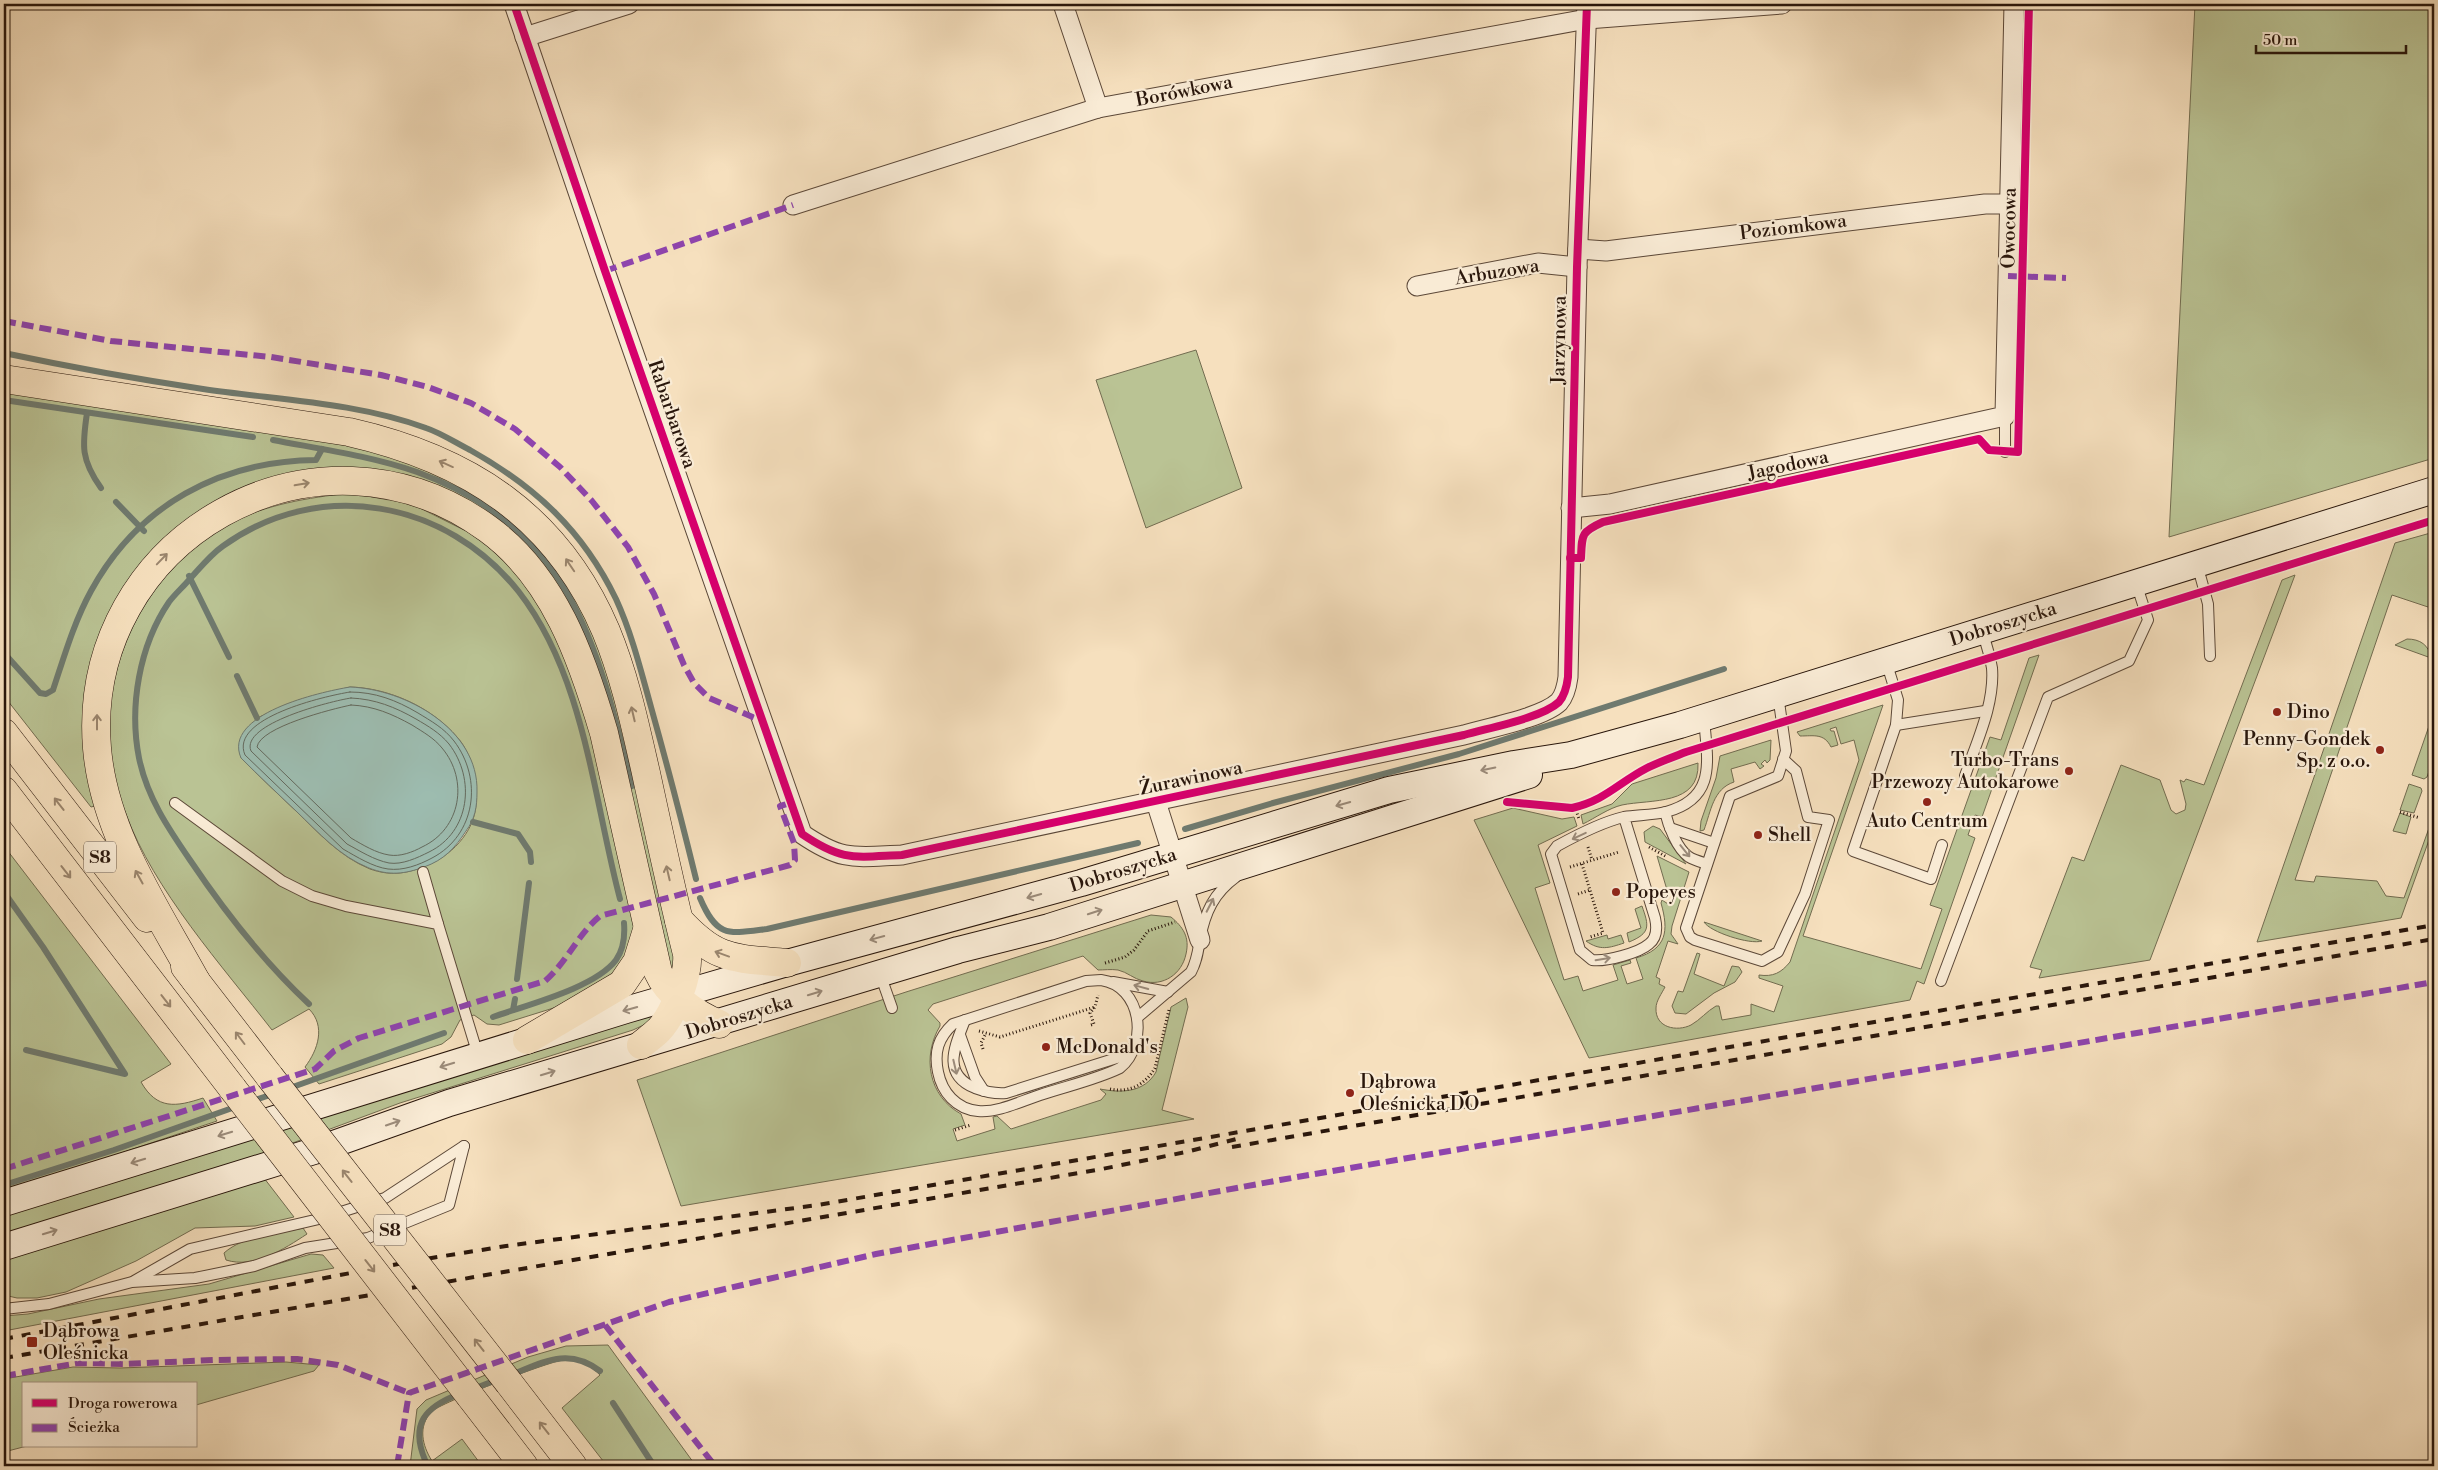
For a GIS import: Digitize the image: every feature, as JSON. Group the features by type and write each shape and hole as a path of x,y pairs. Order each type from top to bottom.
{"highway":[{"path":"4,379 349,432 386,441 452,466 477,479 510,501 538,526 560,551 585,589 607,633 631,708 679,920 688,967 685,980 660,1029 641,1045"},
{"path":"196,981 133,866 117,829 109,804 100,772 97,746 98,696 101,672 117,627 139,586 180,540 228,508 280,488 316,481 354,481 388,485 416,492 451,507 487,528 503,542 522,561 543,588 570,635 594,698 604,734 647,930 661,979 694,1010 719,1024"},
{"name":"S8","path":"4,733 574,1466"},
{"name":"S8","path":"4,791 521,1463"},
{"path":"4,802 37,834"},
{"path":"679,920 692,934 714,951 734,958 787,962"},
{"path":"527,1040 622,984 637,962 647,930"}],"main road":[{"name":"Dobroszycka","path":"4,1203 478,1055 787,962 1081,883 1389,790 1514,764 1571,755 1704,717 2434,490"},
{"name":"Dobroszycka","path":"4,1247 314,1151 449,1103 641,1045 719,1024 958,950 1049,927 1520,779 1571,755"}],"street":[{"name":"Rabarbarowa","path":"514,4 802,834"},
{"path":"525,37 629,4"},
{"path":"1062,4 1098,108"},
{"name":"Borówkowa","path":"792,205 1098,108 1587,11 1782,4"},
{"name":"Owocowa","path":"2005,416 2014,4"},
{"name":"Jarzynowa","path":"1568,677 1578,258 1587,11"},
{"name":"Poziomkowa","path":"1578,258 1606,251 1985,204 2009,204"},
{"name":"Arbuzowa","path":"1417,286 1538,263 1578,258"},
{"name":"Jagodowa","path":"1571,508 1610,504 2005,416"},
{"name":"Żurawinowa","path":"802,834 826,850 851,858 902,855 1464,735 1541,713 1560,700 1568,677"},
{"name":"Żurawinowa","path":"1156,802 1182,884"},
{"name":"Dobroszycka","path":"1182,884 1200,940"}],"lane":[{"name":"Owocowa","path":"2005,416 2005,452"},
{"path":"2196,563 2208,604 2210,656"},
{"path":"1941,981 2048,697 2129,660 2148,620 2136,582"},
{"path":"1964,776 1992,686 1992,670 1982,630"},
{"path":"1885,660 1898,700 1896,725 1853,851 1930,879 1942,845"},
{"path":"1778,694 1786,751 1783,759 1778,776 1730,796 1686,928 1690,937 1762,961 1778,952 1805,894 1829,820 1808,817 1796,771 1783,759"},
{"path":"1896,725 1985,712"},
{"path":"1624,817 1655,918 1655,935 1651,944 1643,948 1600,961 1586,957 1580,950 1551,854 1561,844 1624,817 1664,812 1677,808 1694,798 1705,780 1708,769 1704,717"},
{"path":"175,803 282,881 312,896 346,906 438,924"},
{"name":"Dobroszycka","path":"1138,1017 1184,981 1191,972 1196,963 1206,913 1214,897 1236,877 1387,830 1441,803"},
{"path":"1664,812 1670,828 1684,852 1690,857 1707,864"},
{"path":"1670,828 1714,843"},
{"path":"423,872 478,1055"},
{"path":"880,973 892,1008"},
{"path":"1113,982 1127,994 1138,1017 1138,1028 1133,1048 1126,1063 1113,1072 994,1110 970,1110 954,1102 947,1094 938,1073 936,1056 940,1038 953,1024 963,1028 1086,981 1127,982 1146,989 1168,992"},
{"path":"963,1028 953,1056 955,1069 964,1082 992,1093 1006,1093 1120,1057 1133,1048"},
{"path":"963,1028 975,1078 984,1091"},
{"path":"4,1309 49,1304 132,1282 195,1278 254,1266 305,1248 368,1238 449,1205 464,1146 385,1198 319,1219 190,1249 132,1282"}],"path":[{"path":"2430,664 2434,666"},
{"path":"2400,812 2420,818"},
{"path":"1577,940 1603,933 1582,864"},
{"path":"1105,963 1125,957 1134,950 1148,931 1192,916"},
{"path":"1091,1025 1094,1024 1090,1013 1095,1007 1101,980"},
{"path":"963,1028 1000,1037 1095,1007"}],"green space":[{"path":"2195,4 2434,4 2434,458 2169,537"},
{"path":"1196,350 1242,488 1146,528 1096,380"},
{"path":"4,392 192,418 372,450 448,475 528,531 583,606 615,689 678,961 673,979 547,576 357,472 172,536 159,546 125,587 109,615 97,645 89,676 85,709 85,741 88,774 95,806 91,807 4,696"},
{"path":"349,493 412,504 478,537 517,573 549,618 584,699 635,925 624,967 560,1006 499,1025 487,1024 474,1015 460,1020 451,1037 442,1044 319,1084 305,1067 314,1053 319,1030 314,1016 309,1009 272,1030 211,954 153,871 138,842 115,782 109,749 109,715 114,682 123,650 137,619 154,591 176,565 201,543 243,517 288,503","holes":["350,687 365,688 394,695 422,708 435,717 447,726 461,742 467,752 472,768 476,805 471,825 466,834 443,857 411,871 398,873 377,871 349,858 322,836 241,758 257,718 299,700"]},
{"path":"2434,532 2434,609 2392,595 2295,880 2314,882 2316,876 2377,881 2386,896 2404,898 2434,814 2434,826 2401,918 2257,942 2395,543"},
{"path":"2295,575 2150,960 2039,978 2042,970 2030,967 2072,857 2084,861 2121,765 2160,780 2171,810 2176,814 2185,810 2186,804 2180,780 2184,782 2186,779 2204,785 2282,580"},
{"path":"2407,639 2416,640 2426,646 2431,658 2395,645"},
{"path":"2039,655 1982,817 1975,815 1968,835 1975,838 1924,984 1917,981 1910,1000 1589,1058 1474,820 1513,808 1562,819 1574,817 1577,826 1538,845 1550,883 1535,888 1564,980 1578,976 1583,991 1618,980 1613,965 1630,960 1631,963 1621,966 1627,984 1643,979 1636,958 1654,950 1660,944 1665,930 1661,903 1662,900 1671,906 1676,895 1667,890 1657,856 1689,872 1672,926 1671,934 1678,944 1668,941 1656,977 1660,979 1659,984 1665,987 1656,1005 1659,1020 1668,1027 1685,1027 1694,1023 1716,1006 1719,1006 1722,1020 1751,1015 1751,1004 1774,1012 1783,986 1759,978 1759,975 1776,973 1790,962 1859,760 1854,740 1841,744 1836,727 1830,729 1834,731 1838,745 1831,747 1822,737 1800,736 1797,732 1883,705 1803,936 1921,969 1942,909 1930,905 1990,737 2001,740 2029,658"},
{"path":"2429,726 2434,728 2434,757 2427,777 2424,779 2412,775"},
{"path":"1771,740 1770,760 1767,763 1765,760 1761,764 1764,766 1760,769 1755,762 1731,769 1734,782 1727,785 1717,795 1704,830 1700,831 1701,821 1716,778 1720,756"},
{"path":"1698,763 1696,777 1691,787 1682,794 1672,798 1617,806 1583,824 1581,815 1612,804 1632,784"},
{"path":"2409,784 2421,788 2422,791 2414,813 2400,810"},
{"path":"2400,813 2411,817 2406,834 2393,831"},
{"path":"1653,826 1660,829 1686,864 1645,842 1644,832"},
{"path":"4,846 171,1064 141,1082 147,1091 154,1098 168,1104 184,1103 203,1098 217,1121 4,1192"},
{"path":"1642,906 1647,924 1645,932 1629,942 1627,933 1641,928 1635,909"},
{"path":"1151,915 1171,917 1182,929 1186,937 1186,954 1176,973 1158,982 1143,981 1118,970 1098,970 1083,956 933,1004 928,1010 940,1023 940,1026 931,1050 931,1074 941,1097 961,1114 965,1125 953,1129 957,1141 995,1129 993,1117 997,1116 1011,1129 1101,1100 1106,1094 1100,1089 1124,1091 1139,1088 1145,1084 1156,1072 1171,1007 1186,998 1188,1007 1162,1110 1194,1119 681,1206 637,1080 906,992"},
{"path":"1704,922 1762,941 1756,942 1731,937 1714,930"},
{"path":"1607,935 1608,939 1621,935 1624,943 1605,948 1586,941"},
{"path":"1697,953 1700,954 1694,974 1724,986 1732,966 1739,967 1742,972 1735,982 1714,993 1686,1014 1675,1013 1672,1006 1678,991 1683,992"},
{"path":"657,1012 650,1022 633,1030 400,1103 247,1160 4,1236 4,1215"},
{"path":"264,1178 294,1217 255,1226 195,1228 136,1261 66,1292 37,1298 17,1298 4,1295 4,1261 10,1257"},
{"path":"303,1228 307,1234 289,1246 268,1256 247,1262 226,1260 224,1253 241,1242"},
{"path":"311,1254 323,1255 334,1268 4,1331 4,1316 28,1314 99,1299 209,1284"},
{"path":"608,1345 696,1466 607,1466 562,1408 600,1375 585,1364 567,1359 497,1382 431,1412 424,1424 423,1436 426,1449 432,1461 462,1439 482,1466 410,1466 417,1409 426,1400 528,1357 566,1346"},
{"path":"286,1362 319,1365 314,1371 198,1404 198,1382 22,1382 22,1447 4,1452 4,1379 73,1367 120,1368"}],"water":[{"path":"350,687 393,695 415,704 435,717 452,732 466,749 474,769 477,792 475,813 472,822 458,843 443,857 431,864 410,871 390,873 376,871 358,863 313,828 241,758 239,743 246,729 259,718 297,700"}],"waterway":[{"path":"4,353 153,381 372,412 399,419 437,433 470,450 516,479 536,495 573,532 589,552 616,599 640,666 696,879"},
{"path":"4,400 253,437"},
{"path":"87,413 84,435 86,461 101,488"},
{"path":"273,440 364,457 417,472 469,496 510,524 543,558 569,596 589,638 605,684 632,786"},
{"path":"4,653 40,693 46,694 53,690 79,615 91,591 110,561 132,534 158,512 185,494 215,479 247,469 281,462 316,460 322,449"},
{"path":"116,502 144,531"},
{"path":"309,1004 276,971 245,935 174,836 159,812 147,786 139,758 136,738 135,718 139,677 150,638 159,619 171,599 214,553 260,524 300,511 340,506 380,509 419,519 456,536 490,561 519,592 541,625 559,661 584,739 620,899"},
{"path":"189,576 229,657"},
{"path":"1185,829 1273,803 1459,754 1724,669"},
{"path":"237,676 257,718"},
{"path":"473,822 518,834 530,852 531,862"},
{"path":"700,898 706,911 718,927 733,932 754,931 1138,843"},
{"path":"517,979 529,883"},
{"path":"4,892 43,947 125,1074 26,1050"},
{"path":"493,1017 577,987 606,970 616,960 621,951 624,938 624,923"},
{"path":"513,1010 515,999"},
{"path":"287,1089 444,1033"},
{"path":"252,1101 273,1094"},
{"path":"4,1185 114,1150 238,1106"},
{"path":"511,1375 545,1362 566,1358 588,1364 600,1371"},
{"path":"473,1389 499,1379"},
{"path":"425,1460 419,1436 424,1418 437,1405 459,1394"},
{"path":"613,1403 654,1466"}],"railway":[{"path":"4,1339 419,1260 506,1246 818,1205 2434,925"},
{"path":"1232,1147 2434,939"},
{"path":"4,1358 1102,1169 1186,1152 1244,1137"}],"marked path":[{"path":"605,271 793,205"},
{"path":"2008,276 2066,278"},
{"path":"4,321 111,341 271,357 381,375 428,387 471,403 515,429 560,467 592,501 628,547 654,594 684,665 694,683 709,698 762,721"},
{"path":"4,1169 315,1069 334,1051 359,1038 545,981 560,965 585,931 600,916 790,865 795,860 794,843 780,806 791,803"},
{"path":"397,1466 409,1393 669,1302 876,1254 1280,1180 2434,982"},
{"path":"605,1325 715,1466"},
{"path":"4,1376 78,1363 124,1364 297,1359 338,1365 409,1393"}],"cycle path":[{"path":"514,4 605,271 802,834 828,849 850,856 861,857 902,855 1464,735 1528,718 1551,708 1559,702 1564,693 1568,677 1577,267 1587,4"},
{"path":"1570,558 1581,558 1584,535 1590,528 1603,522 1979,439 1989,450 2018,452 2029,4"},
{"path":"1507,802 1572,808 1584,805 1603,796 1647,768 1686,752 2434,520"}],"place":[{"name":"Dino","path":"2277,712"},
{"name":"Penny-Gondek Sp. z o.o.","path":"2380,750"},
{"name":"Turbo-Trans Przewozy Autokarowe","path":"2069,771"},
{"name":"Auto Centrum","path":"1927,802"},
{"name":"Shell","path":"1758,835"},
{"name":"Popeyes","path":"1616,892"},
{"name":"McDonald's","path":"1046,1047"},
{"name":"Dąbrowa Oleśnicka DO","path":"1350,1093"},
{"name":"Dąbrowa Oleśnicka","path":"32,1342"}]}
